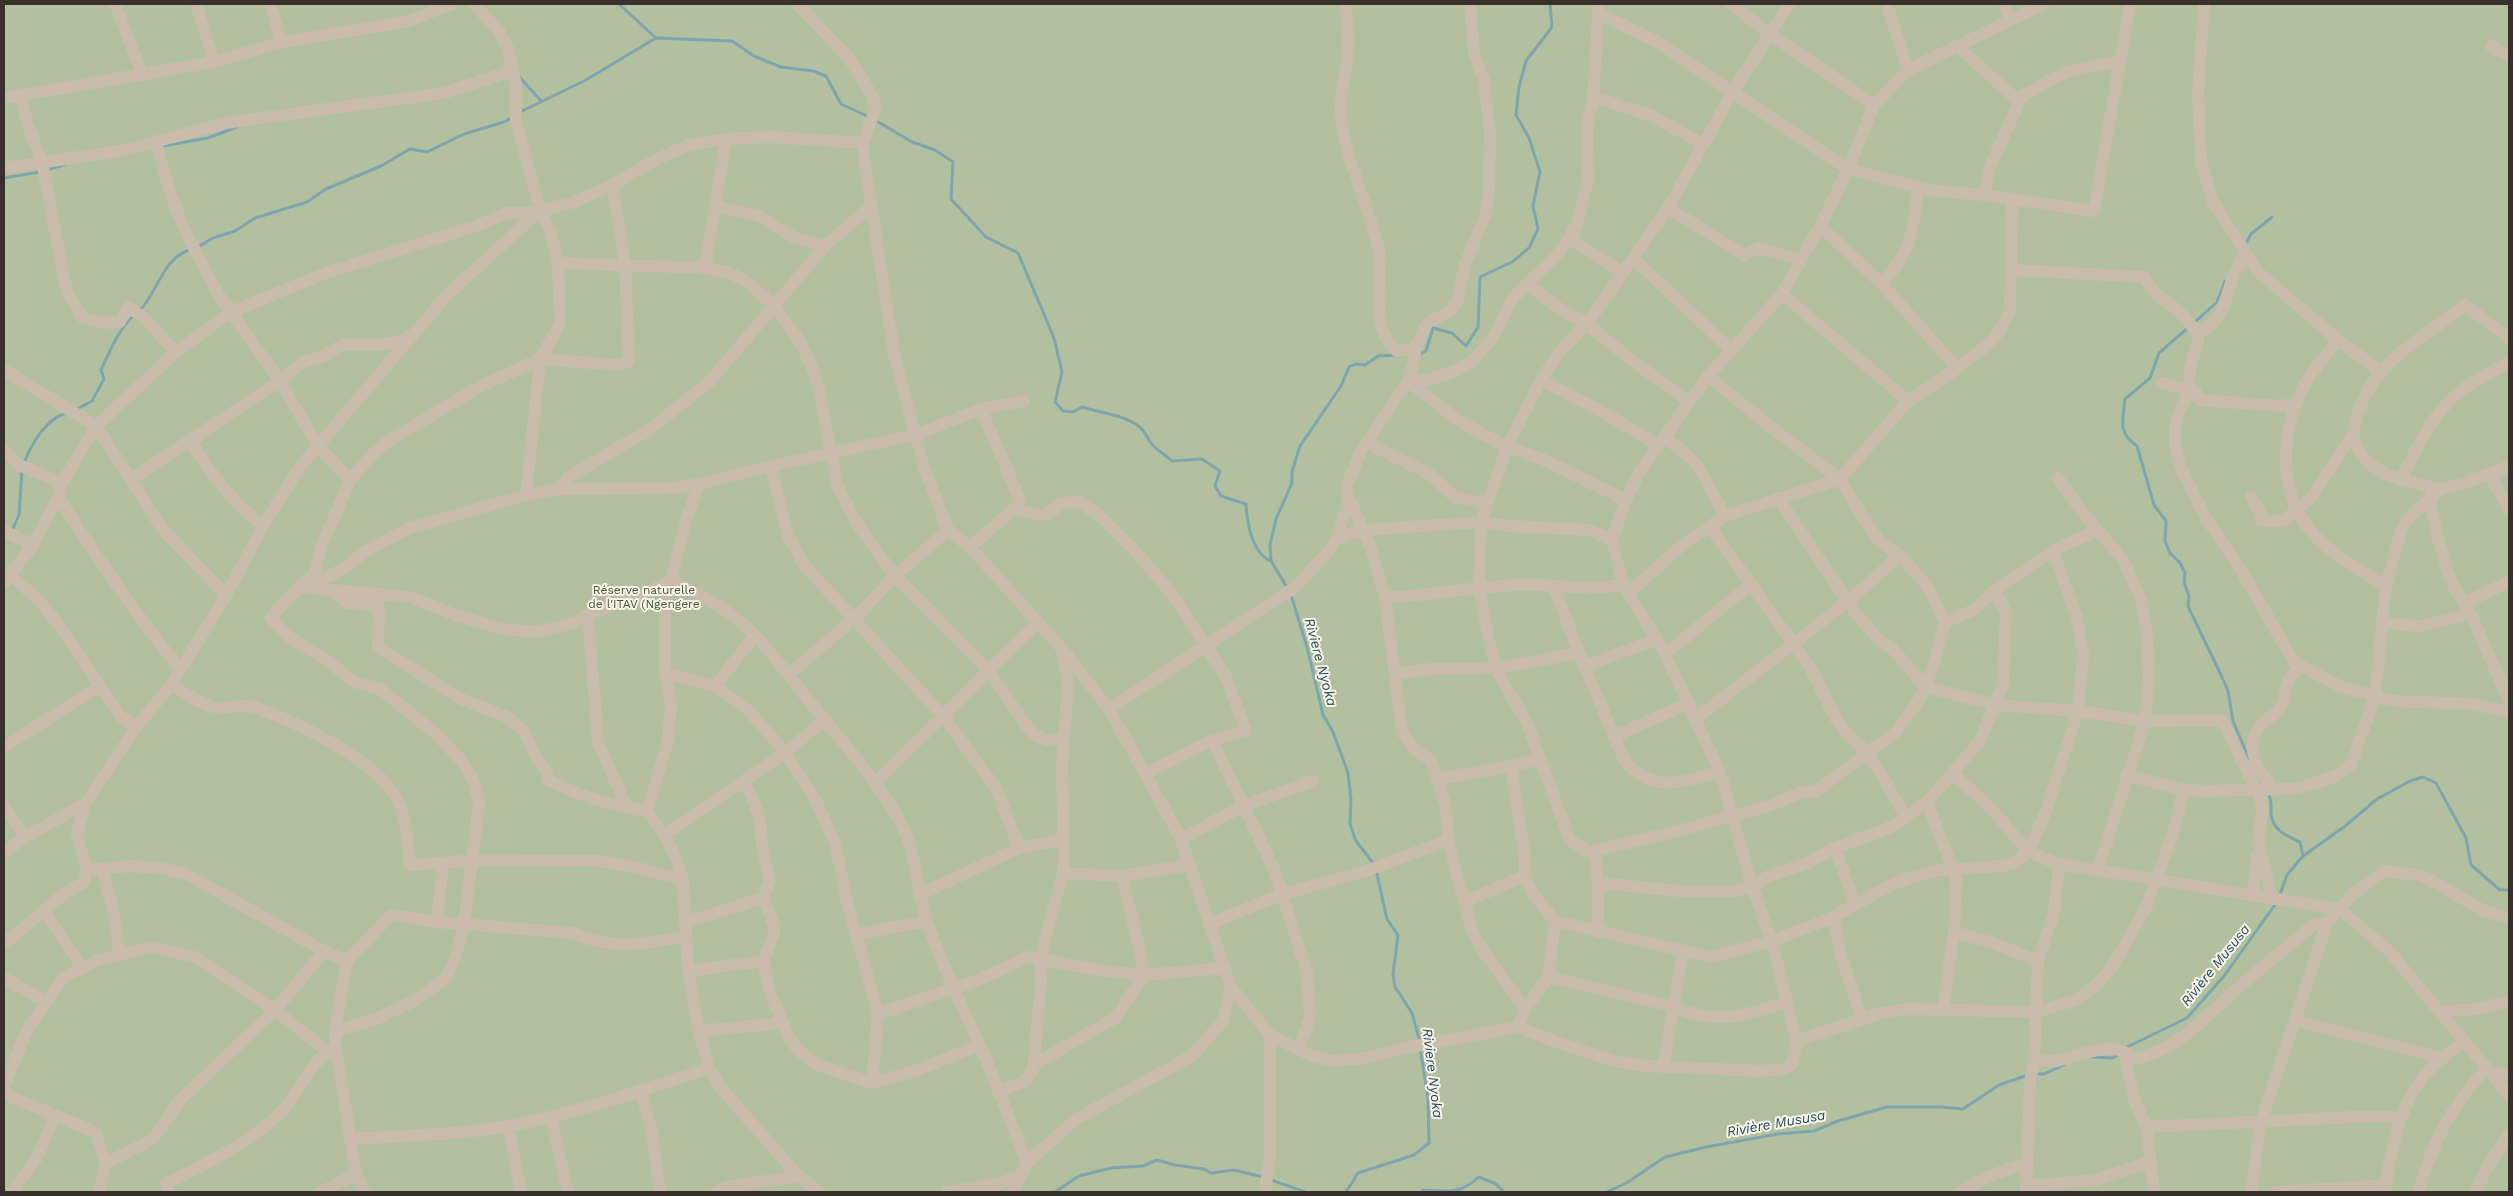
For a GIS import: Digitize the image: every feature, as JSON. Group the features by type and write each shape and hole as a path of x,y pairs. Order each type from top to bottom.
{"street":[{"path":"115,4 143,76"},
{"path":"196,4 214,62"},
{"path":"270,4 282,42"},
{"path":"4,98 143,76 214,62 282,42 409,21 452,4"},
{"path":"474,4 499,31 508,49 516,85 516,120 539,212 550,230 558,263 560,324 540,359 526,495"},
{"path":"797,4 849,58 870,91 875,110 863,143 894,354 924,467 948,530 970,547 1062,649 1109,709 1181,839 1232,986 1270,1035 1312,1056 1333,1060 1366,1058 1405,1048 1518,1026 1559,1043 1614,1061 1663,1067 1724,1071 1786,1069 1793,1063 1796,1041 1772,941 1752,886 1731,817 1720,772 1697,718 1665,654 1626,588 1612,540 1626,500 1640,470 1688,401 1708,376 1782,294 1820,226 1848,169 1874,105 1908,70 2044,4"},
{"path":"1345,4 1348,39 1341,113 1348,156 1362,190 1379,251 1378,268 1381,281 1378,307 1388,344 1397,351 1415,353"},
{"path":"1470,4 1474,53 1484,80 1490,130 1489,191 1485,216 1464,267 1458,301 1450,312 1427,322 1415,353 1408,381 1361,451 1346,487 1371,548 1385,598 1402,732 1414,749 1431,760 1446,807 1449,840 1472,930 1482,949 1525,1009"},
{"path":"1731,4 1770,34 1874,105"},
{"path":"1708,376 1777,432 1840,479 1880,542 1900,555 1928,587 1945,622 1935,661 1925,687 1919,700 1896,733 1816,791 1803,792 1731,817 1595,852 1580,848 1570,840 1527,723 1497,668 1489,641 1479,588 1481,522 1507,447 1541,380 1557,354 1588,322 1668,208 1732,93 1789,4"},
{"path":"1887,4 1908,70"},
{"path":"2004,4 2010,20"},
{"path":"1408,381 1427,380 1453,372 1471,362 1493,338 1512,299 1558,254 1573,231 1588,180 1586,128 1593,97 1599,8 1659,43 1848,169 1918,188 1984,195 2094,211 2130,4"},
{"path":"2204,4 2198,93 2201,162 2213,202 2258,272 2338,340 2382,372"},
{"path":"1957,46 2015,98 2022,97 2058,76 2088,67 2120,62"},
{"path":"2491,46 2509,56"},
{"path":"4,168 121,151 226,123 444,93 512,71"},
{"path":"21,96 27,123 42,161 64,279 68,293 83,318 102,323 120,322 128,307 139,314 176,352"},
{"path":"1593,97 1652,116 1703,144"},
{"path":"1984,195 1990,166 2022,97"},
{"path":"136,727 121,717 64,632 40,601 7,579 33,544 58,497 62,483 96,426 176,352 231,312 326,272 479,225 507,213 539,212 574,202 612,186 657,159 689,145 726,139 771,137 863,143"},
{"path":"705,268 726,139"},
{"path":"156,143 171,196 186,233 218,294 280,381 318,446 350,480"},
{"path":"335,1032 378,1018 416,1000 446,978 456,959 464,925 479,801 472,777 460,759 435,733 380,689 354,682 324,658 290,638 270,618 299,587 314,575 322,545 350,480 372,455 388,441 481,386 540,359 618,365 629,362 625,264 612,186"},
{"path":"1881,283 1896,269 1911,241 1918,188"},
{"path":"1385,598 1522,585 1626,588 1682,545 1725,516 1840,479 1908,401 1991,342 2000,330 2010,310 2012,200"},
{"path":"559,489 568,478 649,430 710,381 825,246 872,205"},
{"path":"715,206 759,216 795,238 825,246"},
{"path":"1668,208 1744,255 1759,248 1801,260"},
{"path":"4,944 65,893 86,882 86,868 77,834 85,804 136,727 171,685 226,595 262,526 299,468 415,330 448,294 539,212"},
{"path":"1820,226 1881,283 1956,368"},
{"path":"1573,231 1576,243 1622,272"},
{"path":"2198,333 2217,320 2224,307 2234,272 2246,254"},
{"path":"1634,258 1732,350"},
{"path":"558,263 705,268 730,273 748,282 774,306 800,342 812,368 819,389 837,485 858,525 895,576 989,671 1010,704 1036,735 1047,740 1063,739"},
{"path":"2012,270 2144,277 2154,293 2180,311 2198,333 2198,342 2190,367 2188,390 2175,428 2174,444 2180,466 2206,518 2238,565 2294,662 2341,687 2393,701 2471,704 2509,712"},
{"path":"1527,284 1578,320 1588,322 1634,362 1688,401"},
{"path":"1782,294 1908,401"},
{"path":"2251,496 2260,512 2261,521 2273,522 2283,520 2311,498 2354,432 2362,403 2382,372 2436,325 2465,305 2509,338"},
{"path":"130,480 280,381 303,362 324,356 342,345 379,345 397,342 406,338 415,330"},
{"path":"2338,340 2306,383 2288,428 2286,475 2288,489 2297,510 2310,530 2345,561 2386,586"},
{"path":"2400,480 2435,418 2444,407 2462,390 2509,362"},
{"path":"4,370 96,426 164,530 226,595"},
{"path":"1541,380 1686,454 1698,466 1725,516"},
{"path":"1408,381 1417,390 1459,421 1507,447 1542,459 1626,500"},
{"path":"2162,383 2195,392 2200,400 2282,406 2297,403"},
{"path":"314,575 322,578 330,576 346,567 364,552 410,528 526,495 559,489 675,488 700,484 771,466 915,435 981,409 1024,401"},
{"path":"970,547 1014,508 1020,500 981,409"},
{"path":"2354,432 2360,451 2369,463 2381,472 2400,480 2424,484 2434,495 2437,535 2447,570 2471,614 2509,701"},
{"path":"201,433 192,444 202,460 240,508 262,526"},
{"path":"1367,443 1429,474 1456,497 1487,504"},
{"path":"4,451 23,467 62,483"},
{"path":"771,466 790,543 805,566 943,716 996,788 1019,848"},
{"path":"2126,775 2184,790 2293,789 2336,776 2351,764 2375,696 2386,586 2401,531 2407,520 2434,495 2509,466"},
{"path":"2489,474 2509,510"},
{"path":"2058,478 2097,530 2124,561 2141,600 2147,636 2150,677 2145,721 2126,775 2098,870"},
{"path":"648,811 668,741 671,705 665,673 668,582 686,520 700,484"},
{"path":"58,497 111,579 180,669"},
{"path":"1109,709 1289,591 1328,552 1337,538 1349,498"},
{"path":"1778,498 1847,601 1880,640 1892,648 1925,687 1996,705 2078,712 2145,721 2222,720 2258,790 2262,813 2253,894"},
{"path":"1014,508 1030,511 1041,516 1048,515 1061,503 1080,502 1098,515 1134,550 1172,594 1206,644 1226,678 1246,731 1212,740 1145,774"},
{"path":"1337,538 1363,530 1481,522 1508,526 1590,530 1612,540"},
{"path":"1710,527 1810,666 1836,718 1847,734 1869,754 1906,817"},
{"path":"788,675 853,620 895,576 948,530"},
{"path":"1945,622 1974,610 1995,590 2053,551 2097,530"},
{"path":"7,533 33,544"},
{"path":"1511,766 1525,860 1525,876 1533,894 1555,920 1683,952 1711,957 1772,941 1829,920 1856,904 1910,878 1940,870 2002,866 2015,862 2028,852 2046,811 2078,712 2083,654 2077,618 2053,551"},
{"path":"1697,718 1793,642 1856,596 1900,555"},
{"path":"299,587 410,597 453,614 502,629 537,632 577,622 588,614 668,582 704,596 734,617 754,636 788,675 874,783 898,818 910,845 917,873 919,895 927,921 952,988 980,1045 1027,1163"},
{"path":"2464,603 2509,582"},
{"path":"1665,654 1751,584"},
{"path":"1554,587 1613,737 1625,762 1636,774 1658,783 1668,784 1720,772"},
{"path":"332,590 347,603 379,606 378,647 461,699 507,717 523,730 537,759 546,770 548,780 572,792 627,808 648,811 664,835 677,860 683,880 687,922 688,971 699,1031 710,1068 721,1088 798,1176 820,1192"},
{"path":"1598,883 1680,890 1734,891 1752,886 1769,876 1805,864 1835,848 1884,830 1927,802 1980,742 2003,684 2006,613 1995,590"},
{"path":"588,614 598,742 627,808"},
{"path":"2382,623 2420,626 2471,614"},
{"path":"874,783 1037,623"},
{"path":"715,686 754,636"},
{"path":"1585,666 1655,640"},
{"path":"998,1092 1025,1081 1035,1064 1041,983 1040,959 1063,873 1065,839 1062,766 1068,683 1062,649"},
{"path":"1394,674 1431,669 1497,668 1579,653"},
{"path":"2273,788 2256,768 2253,753 2255,739 2261,724 2280,708 2287,680 2303,667"},
{"path":"665,673 715,686 747,709 785,752 815,799 835,843 856,934 878,1014 872,1083"},
{"path":"171,685 210,706 251,706 322,738 361,761 378,776 398,801 405,827 410,865 473,860 599,860 635,867 683,880"},
{"path":"4,747 100,686"},
{"path":"1613,737 1689,702"},
{"path":"664,835 696,811 742,784 824,720"},
{"path":"1212,740 1274,869 1307,973 1310,1017 1299,1048"},
{"path":"1437,780 1541,759"},
{"path":"1953,774 1990,807 2028,852 2059,864 2157,882 2253,894 2286,901 2339,908 2388,950 2509,1095"},
{"path":"1181,839 1243,806 1313,781"},
{"path":"742,784 750,792 760,820 763,854 770,880 763,898 774,926 774,934 763,961 771,995 788,1036 798,1050 815,1064 872,1083 914,1072 980,1045"},
{"path":"1796,1041 1862,1019 1908,1009 2036,1012 2076,1000 2093,988 2110,970 2146,908 2157,882 2184,790"},
{"path":"1927,802 1954,869 1956,897 1954,932 1943,1010"},
{"path":"4,852 25,837 85,804"},
{"path":"4,806 25,837"},
{"path":"919,895 1019,848 1065,839"},
{"path":"1211,923 1283,894 1366,871 1388,861 1449,840"},
{"path":"2258,843 2272,897"},
{"path":"1835,848 1856,904"},
{"path":"1595,852 1598,883 1598,932"},
{"path":"437,922 443,863"},
{"path":"2059,864 2054,913 2038,961 2033,1063 2030,1084 2026,1189 2095,1186 2150,1162"},
{"path":"1063,873 1122,876 1191,865"},
{"path":"86,868 102,869 129,866 160,868 186,874 324,951 347,961"},
{"path":"102,869 112,905 120,955"},
{"path":"2252,1192 2261,1122 2327,924 2339,908 2367,882 2384,871 2418,875 2431,880 2484,911 2509,918"},
{"path":"1035,1064 1115,1018 1144,975 1122,876"},
{"path":"1464,902 1525,876"},
{"path":"687,922 763,898"},
{"path":"44,911 82,967"},
{"path":"364,1192 356,1174 332,1050 347,961 391,915 464,925 573,933 593,941 618,945 686,936"},
{"path":"1518,1026 1525,1009 1548,977 1555,920"},
{"path":"1829,920 1834,922 1842,959 1862,1019"},
{"path":"856,934 927,921"},
{"path":"2033,1063 2054,1061 2087,1052 2155,1053 2191,1033 2228,997 2314,924 2327,924"},
{"path":"1954,932 1990,942 2038,961"},
{"path":"4,1087 26,1032 63,978 82,967 152,947 195,957 332,1050"},
{"path":"106,1163 153,1139 182,1098 275,1010 324,951"},
{"path":"1663,1067 1672,1006 1683,952"},
{"path":"878,1014 981,979 1028,957 1103,971 1144,975 1225,968"},
{"path":"688,971 763,961"},
{"path":"1548,977 1672,1006 1691,1014 1733,1018 1787,1002"},
{"path":"4,978 46,1002"},
{"path":"1014,1190 1027,1163 1076,1119 1192,1056 1223,1021 1232,986"},
{"path":"2440,1012 2477,1009 2509,1001"},
{"path":"2296,1021 2443,1058"},
{"path":"699,1031 784,1023"},
{"path":"1265,1190 1268,1170 1270,1035"},
{"path":"2276,1192 2385,1189 2400,1117 2433,1066 2465,1041"},
{"path":"169,1192 166,1184 240,1145 266,1126 284,1110 311,1070 332,1050"},
{"path":"2127,1054 2126,1061 2135,1102 2147,1127 2154,1192"},
{"path":"350,1139 457,1134 508,1126 551,1117 710,1068"},
{"path":"2490,1071 2509,1074"},
{"path":"2418,1192 2441,1129 2462,1096 2490,1071"},
{"path":"641,1090 652,1132 660,1192"},
{"path":"4,1094 95,1132 106,1163 99,1192"},
{"path":"12,1192 37,1158 54,1116"},
{"path":"551,1117 568,1192"},
{"path":"2147,1127 2400,1117"},
{"path":"508,1126 522,1192"},
{"path":"2476,1192 2487,1166 2509,1135"},
{"path":"1961,1192 1987,1177 2027,1163"},
{"path":"321,1192 356,1174"},
{"path":"716,1192 727,1187 774,1186 798,1176"},
{"path":"947,1192 997,1184 1021,1176"}],"green space":[{"name":"Réserve naturelle de l'ITAV (Ngengere","path":"4,4 2509,4 2509,1192 4,1192"}],"waterway":[{"path":"619,4 656,38"},
{"path":"1418,355 1426,351 1433,328 1452,333 1466,346 1478,327 1480,277 1512,262 1529,248 1538,229 1533,206 1540,172 1529,138 1516,115 1519,87 1526,61 1552,27 1550,4"},
{"path":"520,112 584,81 656,38 732,41 754,56 781,67 813,71 826,76 841,104 869,117"},
{"path":"518,75 541,101"},
{"path":"198,247 213,238 235,231 255,218 307,202 326,189 381,166 410,149 427,152 464,134 504,122 513,117"},
{"path":"875,120 912,142 935,150 953,162 951,199 986,237 1018,253 1054,338 1062,372 1055,402 1063,411 1073,412 1082,407 1124,418 1140,427 1153,446 1172,461 1202,459 1220,471 1215,486 1221,496 1246,504 1249,528 1255,545 1259,552 1271,561"},
{"path":"163,146 208,138 237,127"},
{"path":"46,170 64,165"},
{"path":"4,178 40,172"},
{"path":"2245,245 2251,234 2272,217"},
{"path":"139,311 151,296 167,268 182,253 192,249"},
{"path":"2194,323 2217,302 2225,281"},
{"path":"77,409 92,401 104,379 101,370 111,348 123,327 134,315"},
{"path":"2189,327 2159,353 2150,378 2125,399 2123,426 2126,436 2137,446 2154,505 2166,521 2165,541 2170,553 2180,563 2185,573 2184,582 2189,596 2188,606 2228,691 2233,721 2249,759"},
{"path":"1288,589 1271,561 1270,545 1276,519 1292,483 1292,472 1300,446 1341,386 1349,367 1355,364 1365,365 1378,356 1397,355"},
{"path":"24,463 40,433 52,421 66,413"},
{"path":"12,531 19,515 22,471"},
{"name":"Riviere Nyoka","path":"1291,595 1307,647 1323,715 1333,732 1348,773 1351,800 1350,824 1356,841 1374,864"},
{"name":"Rivière Mususa","path":"2279,897 2287,875 2303,856 2344,827 2377,799 2410,781 2423,777 2436,783 2466,838 2471,865 2500,890 2509,890"},
{"path":"2268,793 2271,800 2272,818 2276,827 2300,842 2303,856"},
{"name":"Riviere Nyoka","path":"1376,870 1387,919 1398,935 1393,974 1395,987 1412,1013 1420,1042"},
{"name":"Rivière Mususa","path":"2125,1048 2187,1018 2224,976 2277,902"},
{"name":"Riviere Nyoka","path":"1346,1192 1358,1173 1414,1155 1429,1143 1428,1098 1420,1048"},
{"name":"Rivière Mususa","path":"2091,1057 2113,1058 2119,1054"},
{"name":"Rivière Mususa","path":"2034,1074 2044,1074 2064,1065"},
{"name":"Rivière Mususa","path":"1607,1192 1628,1182 1665,1157 1706,1147 1778,1134 1814,1131 1838,1121 1887,1107 1963,1109 1999,1085 2028,1075"},
{"path":"1049,1192 1055,1192 1079,1176 1111,1168 1143,1166 1157,1160 1175,1165 1204,1169 1211,1173 1234,1170 1263,1177"},
{"name":"Rivière Mususa","path":"1422,1192 1423,1190 1453,1191 1465,1187 1479,1177 1496,1184 1504,1192"},
{"path":"1269,1179 1305,1192"}]}
